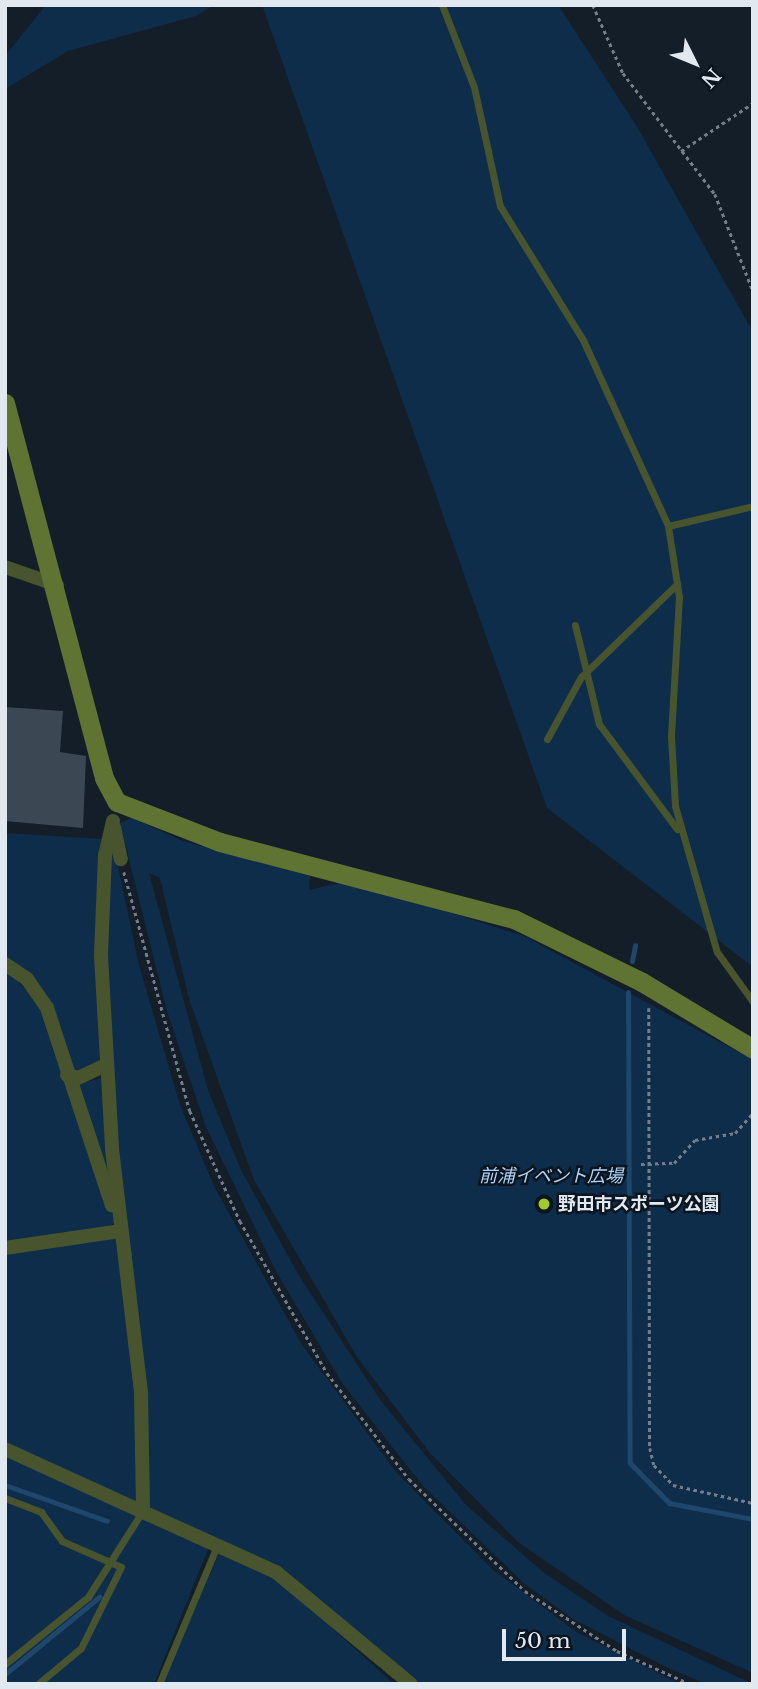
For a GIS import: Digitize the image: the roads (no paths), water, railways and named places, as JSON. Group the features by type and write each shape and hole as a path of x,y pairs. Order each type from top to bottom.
{"street":[{"path":"5,403 57,585 104,778 115,811 121,859"},
{"path":"5,567 57,585"},
{"path":"115,811 220,842 514,919 648,986 753,1049"},
{"path":"115,811 101,918 106,1065 120,1231 141,1394 143,1512"},
{"path":"5,964 27,979 47,1009 120,1231"},
{"path":"67,1075 78,1078 106,1065"},
{"path":"5,1248 120,1231"},
{"path":"5,1449 143,1512 218,1542 276,1572 411,1684"}],"lane":[{"path":"442,5 474,87 500,206 583,340 668,526 677,584 671,736 681,836 717,952 753,1002"},
{"path":"668,526 753,506"},
{"path":"547,739 584,674 677,584"},
{"path":"575,625 584,674 606,736 681,836"},
{"path":"5,1499 41,1512 62,1541 121,1567 81,1648 38,1684"},
{"path":"5,1664 88,1597 114,1563 143,1512"},
{"path":"159,1684 218,1542"}],"waterway":[{"path":"632,961 635,945"},
{"path":"628,992 630,1463 669,1503 753,1519"},
{"path":"5,1485 107,1521"},
{"path":"5,1674 99,1597"}],"place":[{"name":"野田市スポーツ公園","path":"544,1204"}],"park label":[{"name":"前浦イベント広場","path":"551,1176"}]}
